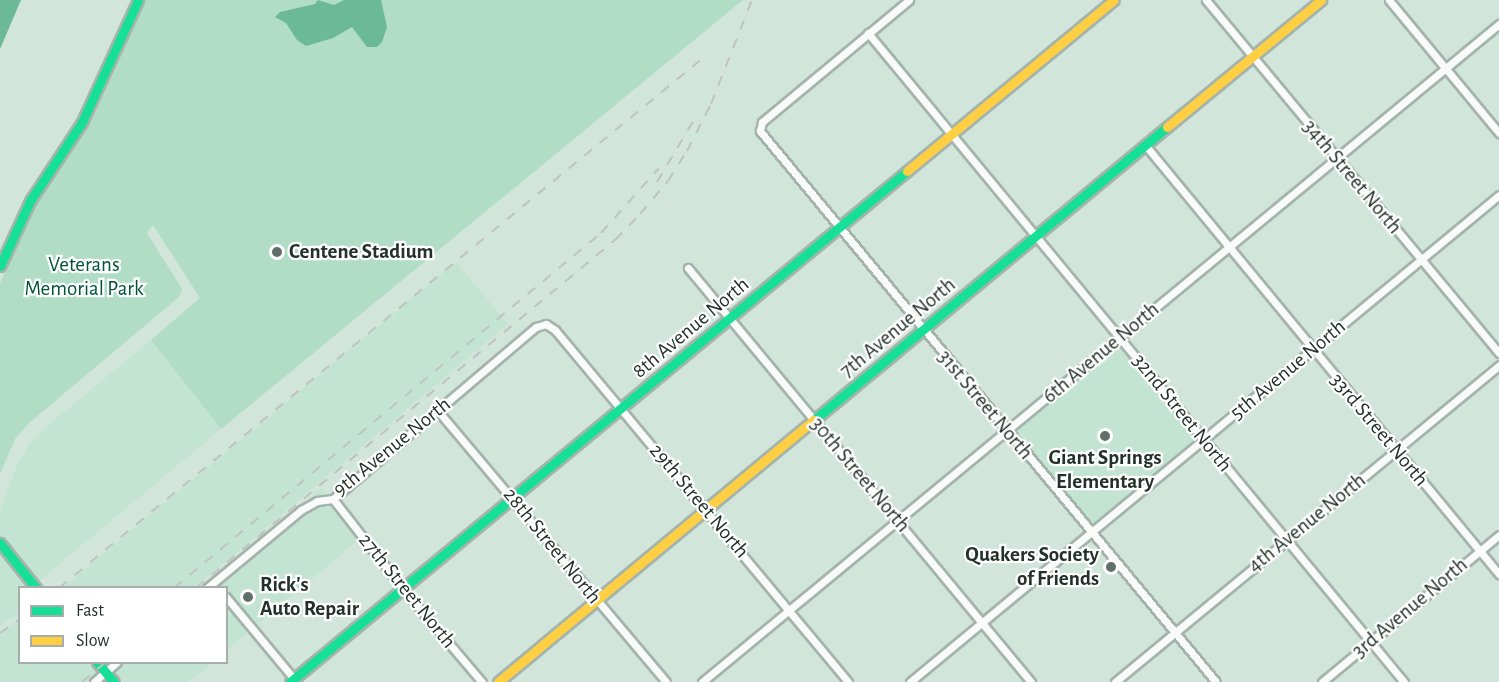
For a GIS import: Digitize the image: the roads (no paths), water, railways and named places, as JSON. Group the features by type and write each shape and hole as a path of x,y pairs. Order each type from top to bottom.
{"street":[{"path":"0,266 30,201 82,122 138,0"},
{"path":"868,33 909,0"},
{"name":"8th Avenue North","path":"294,681 1113,0"},
{"name":"34th Street North","path":"1206,0 1499,353"},
{"name":"7th Avenue North","path":"498,682 1321,0"},
{"path":"1389,0 1499,133"},
{"name":"6th Avenue North","path":"702,682 899,522 1119,337 1499,24"},
{"name":"31st Street North","path":"868,33 759,126 760,132 1173,633 1216,682"},
{"name":"32nd Street North","path":"868,33 1404,682"},
{"name":"33rd Street North","path":"1146,146 1499,574"},
{"name":"5th Avenue North","path":"910,682 1499,195"},
{"name":"30th Street North","path":"688,268 1031,682"},
{"name":"29th Street North","path":"546,324 555,330 622,409 848,682"},
{"name":"9th Avenue North","path":"216,585 301,510 317,501 333,499 536,327 546,324"},
{"name":"4th Avenue North","path":"1115,682 1499,365"},
{"name":"28th Street North","path":"438,411 666,682"},
{"name":"27th Street North","path":"333,499 403,589 482,682"},
{"name":"3rd Avenue North","path":"1322,682 1499,535"},
{"path":"0,543 34,586"},
{"path":"228,599 294,681"},
{"path":"98,664 114,682"},
{"path":"93,682 116,664"}],"railway":[{"path":"198,586 615,240 640,214 668,181 687,151 711,104 752,0"},
{"path":"61,586 703,58"},
{"path":"657,182 698,113"},
{"path":"176,586 601,233 659,168"},
{"path":"0,633 18,620"},
{"path":"82,682 104,664"}],"place":[{"name":"Centene Stadium","path":"277,252"},
{"name":"Giant Springs Elementary","path":"1105,436"},
{"name":"Quakers Society of Friends","path":"1111,567"},
{"name":"Rick's Auto Repair","path":"248,597"}],"park label":[{"name":"Veterans Memorial Park","path":"84,277"}]}
